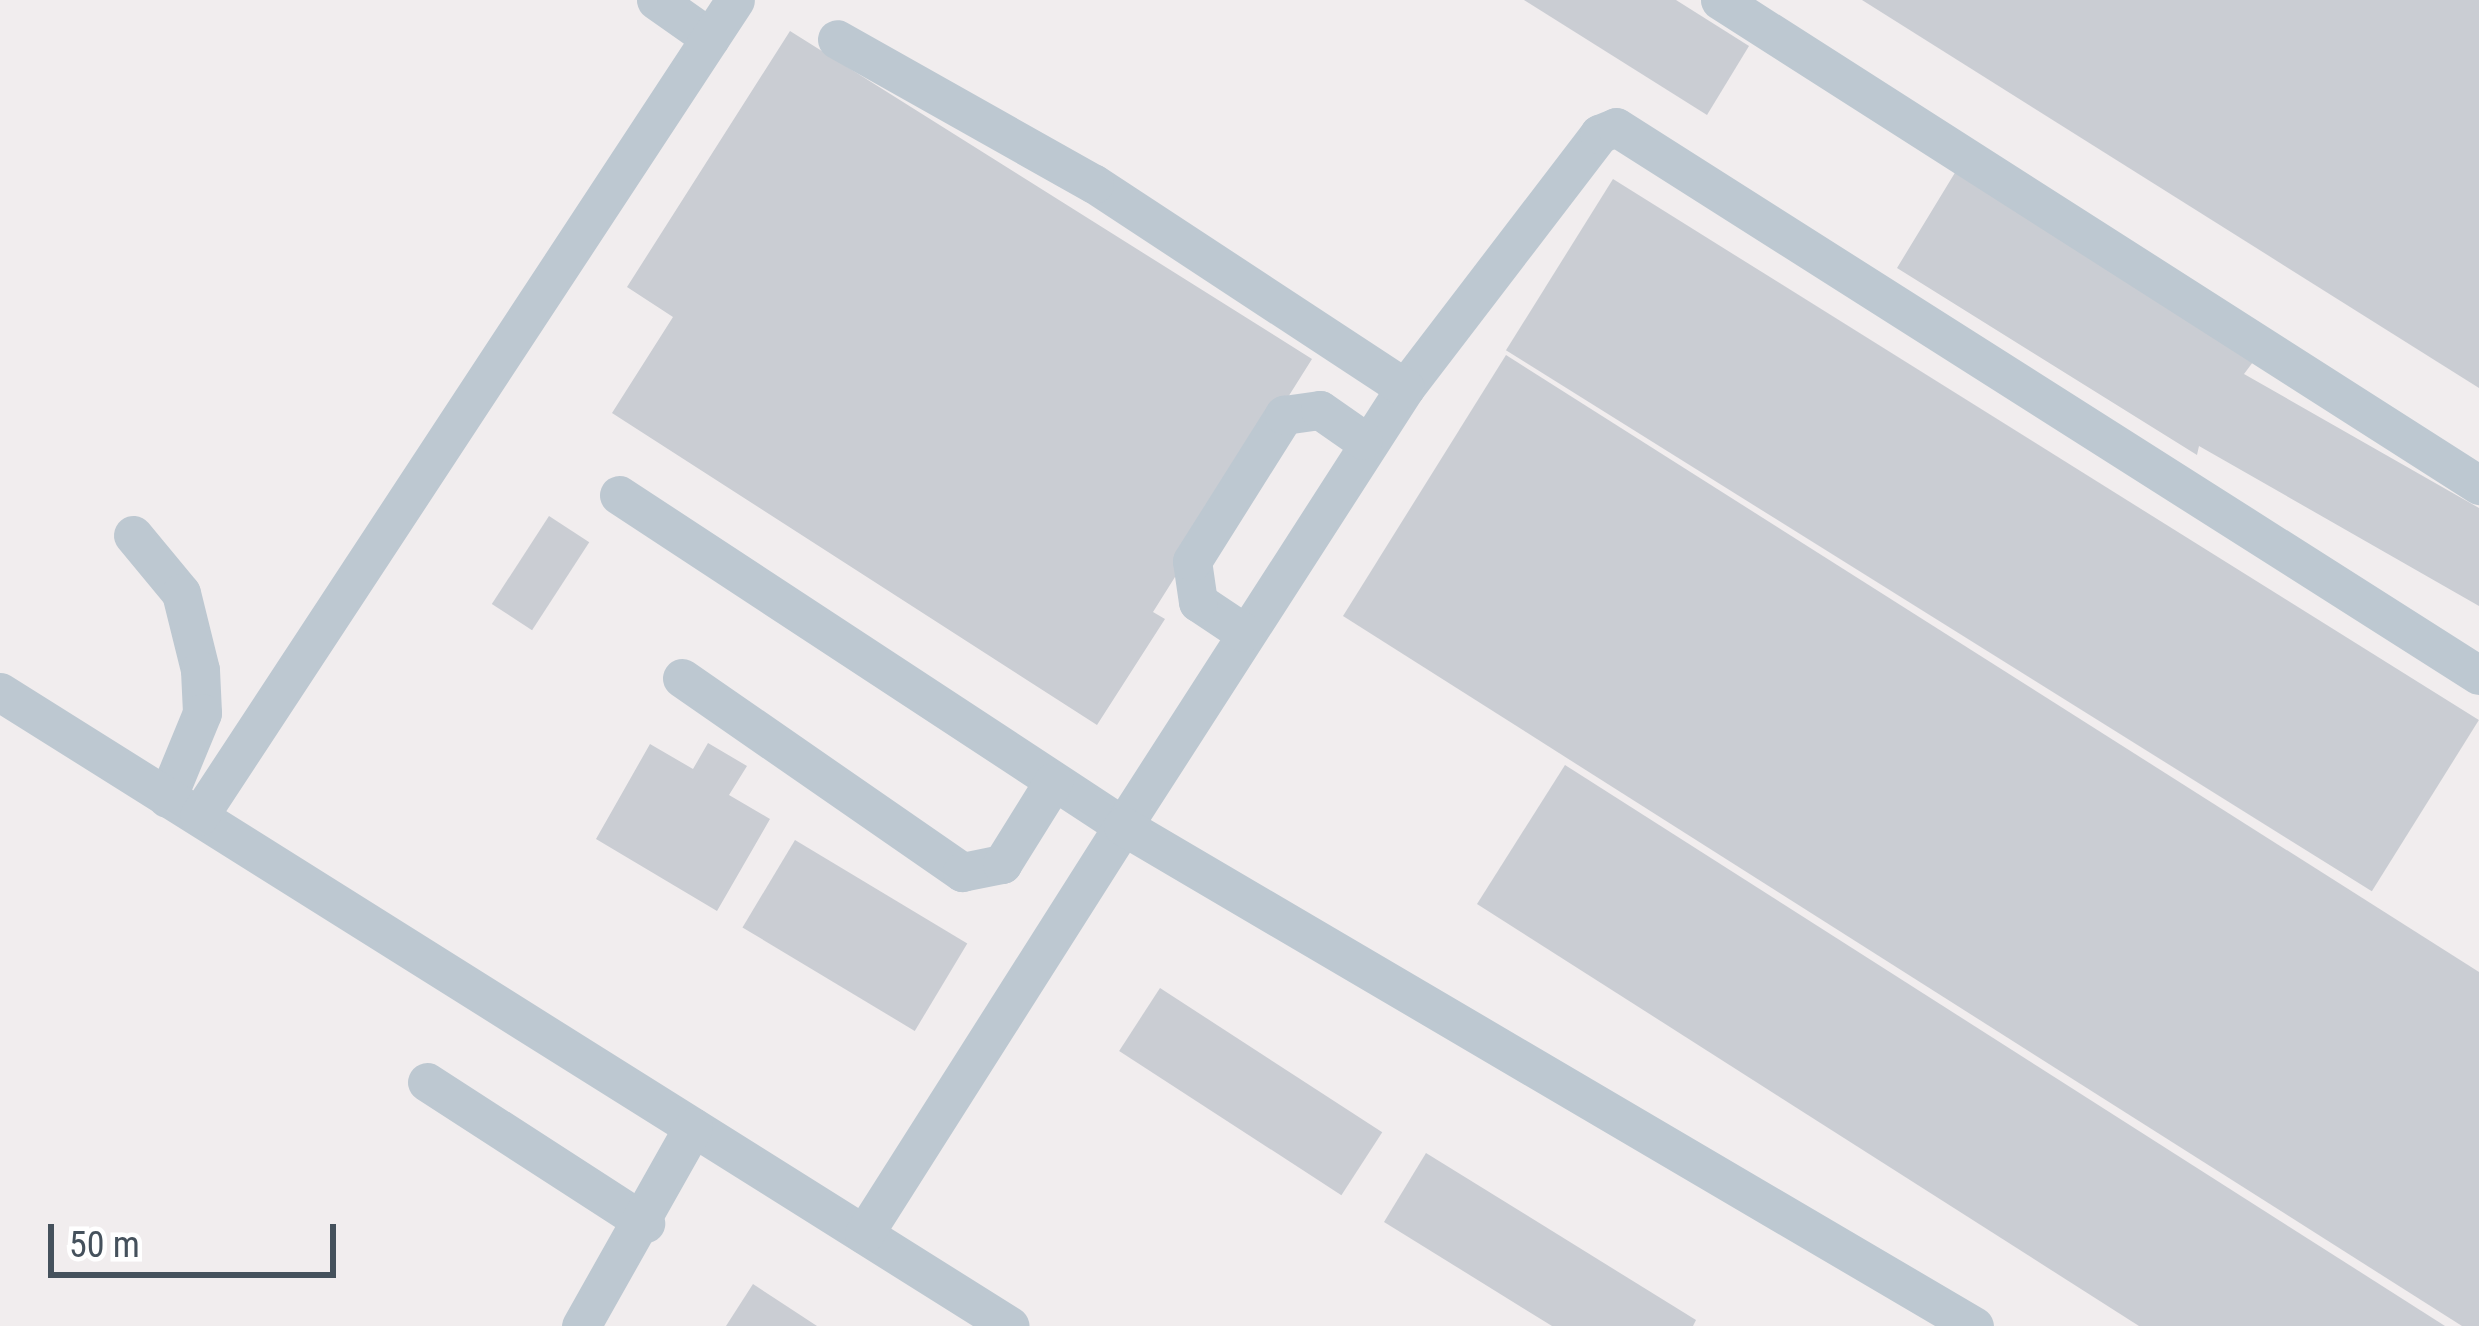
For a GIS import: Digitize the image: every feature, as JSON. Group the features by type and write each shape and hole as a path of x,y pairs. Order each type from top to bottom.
{"street":[{"path":"656,0 710,38"},
{"path":"183,807 735,0"},
{"path":"1720,0 2479,485"},
{"path":"837,38 1094,184 1405,388"},
{"path":"864,1234 1363,440 1599,134 1616,127 2479,676"},
{"path":"1243,632 1198,602 1192,561 1284,415 1320,410 1363,440"},
{"path":"620,494 1123,826 1974,1326"},
{"path":"134,535 181,593 200,670 202,713 183,807"},
{"path":"682,678 962,872 1002,863 1053,782"},
{"path":"0,692 1010,1326"},
{"path":"427,1082 646,1223"},
{"path":"598,1320 693,1126"}],"building":[{"path":"1524,0 1676,0 1749,46 1707,115"},
{"path":"1862,0 2479,0 2479,388"},
{"path":"790,31 1312,359 1153,612 1165,619 1097,725 612,413 673,317 627,287"},
{"path":"1956,171 2256,358 2244,374 2479,508 2479,606 2199,446 2197,455 1897,268"},
{"path":"1613,179 2479,720 2372,891 1506,350"},
{"path":"1506,355 2479,972 2479,1326 2462,1326 1343,616"},
{"path":"549,516 589,542 532,630 492,604"},
{"path":"708,743 747,766 729,795 770,819 717,911 596,839 650,744 693,769"},
{"path":"1565,765 2445,1326 2139,1326 1477,904"},
{"path":"795,840 967,944 915,1031 742,927"},
{"path":"1160,988 1382,1132 1341,1195 1119,1051"},
{"path":"1426,1153 1696,1320 1693,1326 1552,1326 1384,1222"},
{"path":"753,1284 817,1326 726,1326"}]}
